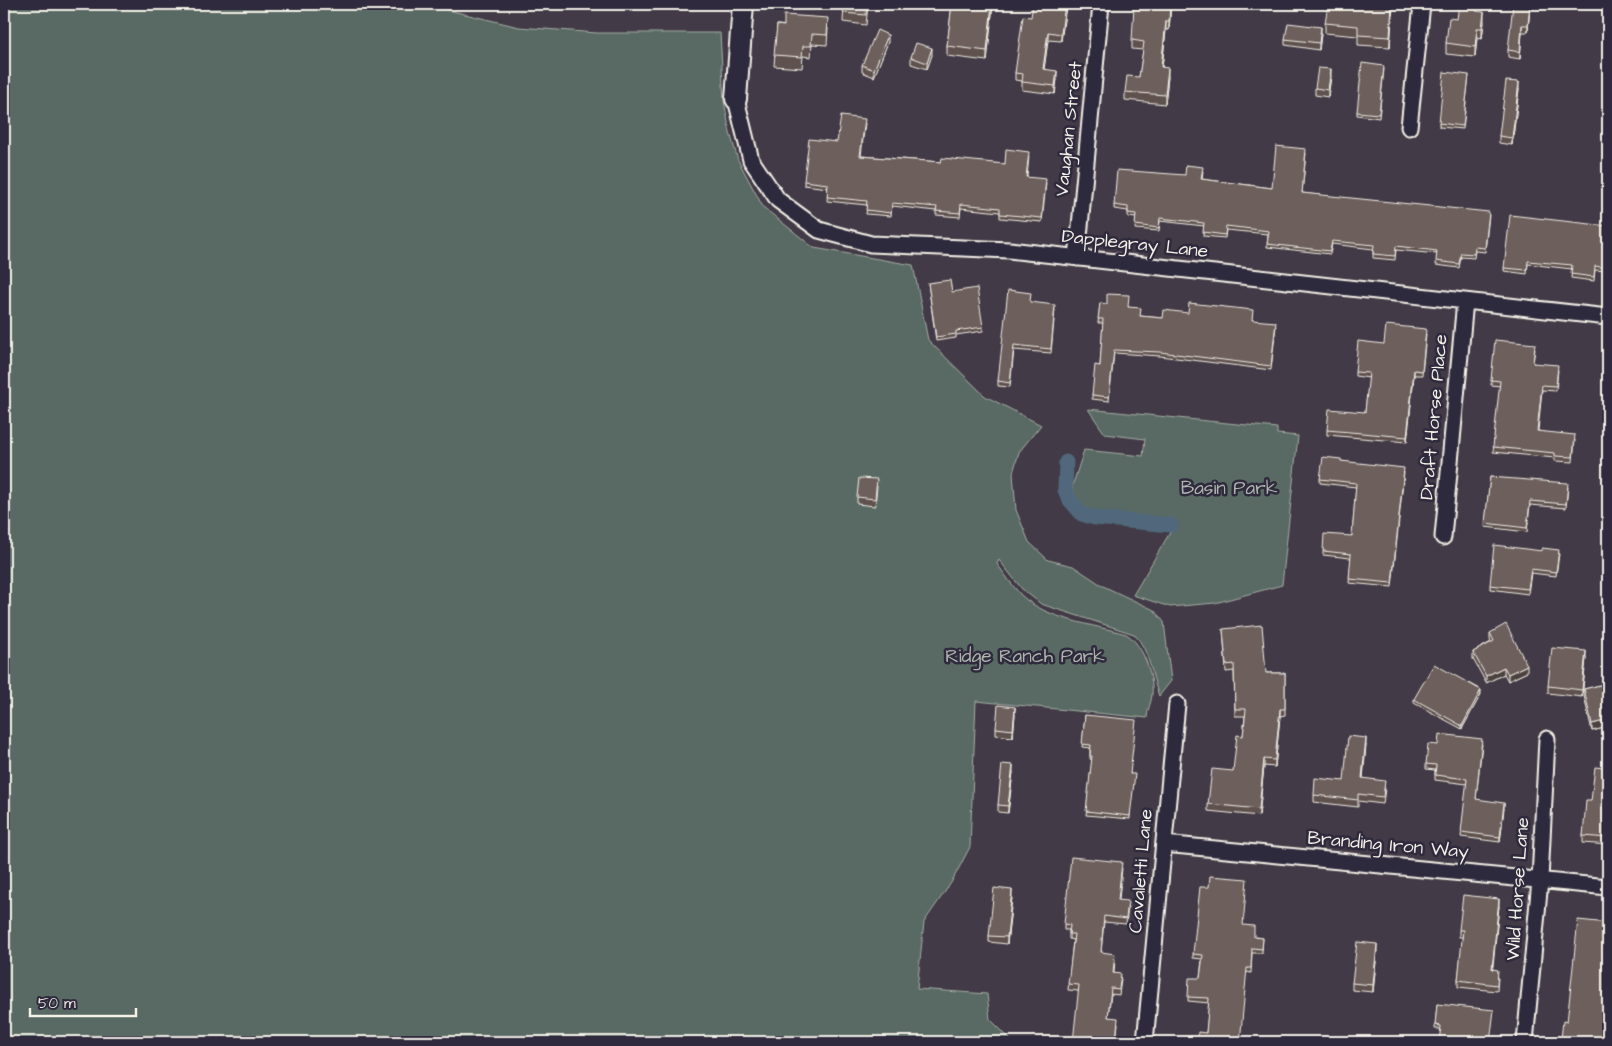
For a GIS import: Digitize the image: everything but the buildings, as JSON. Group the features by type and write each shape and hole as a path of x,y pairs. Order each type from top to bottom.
{"street":[{"path":"736,99 743,4"},
{"name":"Vaughan Street","path":"1076,258 1102,4"},
{"path":"1409,126 1422,4"},
{"name":"Dapplegray Lane","path":"736,99 751,160 778,200 819,230 870,244 1009,250 1608,317"},
{"name":"Draft Horse Place","path":"1443,537 1464,301"},
{"name":"Cavaletti Lane","path":"1145,1042 1176,704"},
{"name":"Wild Horse Lane","path":"1525,1042 1540,880 1546,739"},
{"name":"Branding Iron Way","path":"1164,844 1608,887"}],"green space":[{"name":"Ridge Ranch Park","path":"4,4 423,4 519,27 597,33 720,33 724,101 730,133 738,160 763,207 814,248 913,265 928,340 985,396 1041,425 1019,452 1013,473 1016,510 1029,542 1048,560 1073,566 1103,586 1154,610 1164,622 1171,681 1159,696 1144,647 1134,634 1041,604 1022,589 999,560 997,564 1021,595 1044,610 1070,620 1126,634 1132,638 1146,660 1152,686 1152,697 1147,718 976,701 970,847 951,883 924,922 917,989 987,994 990,1019 1013,1042 4,1042"},
{"name":"Basin Park","path":"1088,409 1277,428 1277,434 1298,436 1282,585 1215,603 1170,607 1133,595 1175,524 1171,518 1095,512 1080,503 1072,487 1084,450 1143,456 1145,439 1105,434"}],"waterway":[{"path":"1066,462 1065,490 1069,499 1082,514 1095,518 1171,525"}]}
